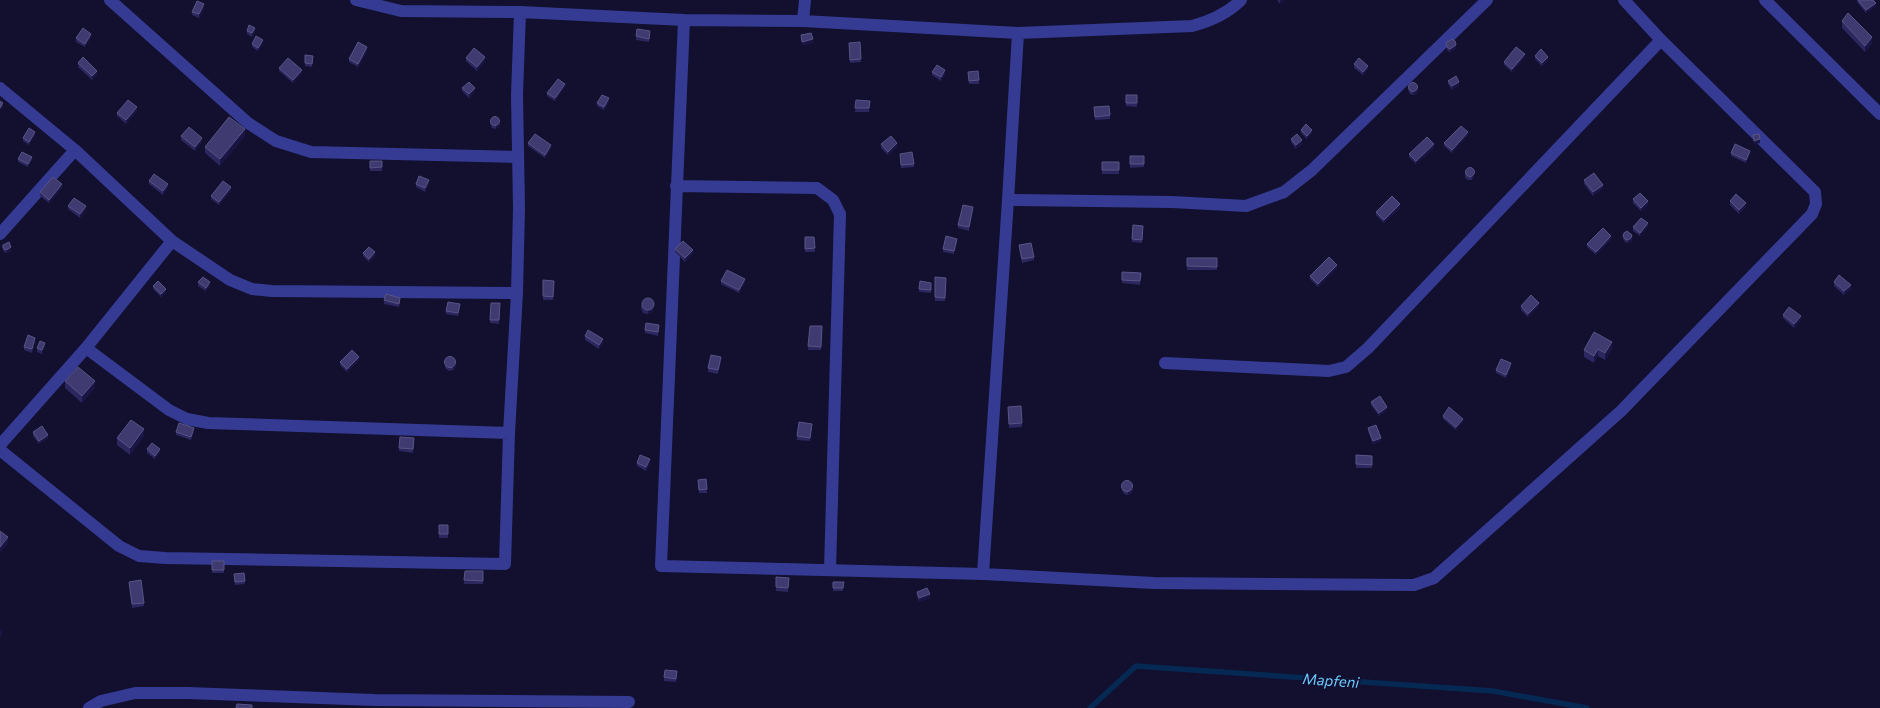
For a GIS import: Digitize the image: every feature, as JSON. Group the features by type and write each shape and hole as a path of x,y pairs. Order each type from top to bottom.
{"street":[{"path":"110,0 248,123 276,141 311,152 518,157"},
{"path":"356,0 401,11 520,12 684,20 803,21 1018,33 1192,26 1209,22 1232,8 1241,0"},
{"path":"803,21 805,0"},
{"path":"1008,200 1172,202 1246,206 1284,192 1312,170 1487,0"},
{"path":"684,20 661,566 983,574 1154,583 1406,585 1423,583 1434,578 1621,411 1812,214 1816,204 1815,192 1661,40 1624,0"},
{"path":"1765,0 1880,114"},
{"path":"0,450 119,546 140,556 173,559 505,564 509,432 517,293 519,208 517,95 520,12"},
{"path":"983,574 1018,33"},
{"path":"1165,363 1329,371 1346,367 1368,348 1661,40"},
{"path":"0,88 75,150 172,241 230,280 252,289 272,291 517,293"},
{"path":"0,234 75,150"},
{"path":"676,186 817,188 833,200 840,214 830,570"},
{"path":"0,445 86,348 172,241"},
{"path":"86,348 169,410 187,419 208,423 509,432"},
{"path":"89,708 101,701 135,693 374,700 628,702"}],"building":[{"path":"1858,0 1873,0 1876,3 1866,10"},
{"path":"197,1 204,4 199,14 192,12"},
{"path":"1848,13 1872,37 1865,46 1842,21"},
{"path":"249,25 255,28 252,33 247,31"},
{"path":"83,28 91,34 85,44 76,38"},
{"path":"637,29 650,31 649,39 636,36"},
{"path":"811,33 813,39 802,42 801,35"},
{"path":"256,36 263,40 258,48 252,44"},
{"path":"1452,39 1455,41 1456,45 1450,49 1447,47 1446,43"},
{"path":"358,42 367,47 358,64 349,59"},
{"path":"860,42 861,59 850,60 849,43"},
{"path":"1516,47 1525,54 1512,69 1504,62"},
{"path":"474,48 485,57 477,67 466,58"},
{"path":"1541,49 1548,57 1542,63 1535,56"},
{"path":"305,55 313,56 312,64 305,63"},
{"path":"83,57 97,71 92,76 78,63"},
{"path":"288,58 302,70 293,80 279,68"},
{"path":"1359,58 1368,66 1363,72 1354,64"},
{"path":"937,65 945,70 941,77 932,72"},
{"path":"978,71 979,80 969,81 968,72"},
{"path":"1456,76 1459,82 1452,86 1448,81"},
{"path":"558,79 565,84 555,98 547,93"},
{"path":"469,82 475,88 469,94 462,88"},
{"path":"1413,82 1418,87 1413,92 1408,87"},
{"path":"602,95 609,98 604,107 597,103"},
{"path":"1126,95 1137,95 1137,103 1126,103"},
{"path":"128,100 137,107 126,120 117,113"},
{"path":"856,100 870,101 869,108 855,108"},
{"path":"0,101 3,103 0,108"},
{"path":"1109,106 1110,115 1095,117 1094,107"},
{"path":"495,116 500,121 495,126 490,121"},
{"path":"229,117 245,129 220,159 205,147"},
{"path":"1306,124 1312,130 1307,136 1301,130"},
{"path":"1461,126 1468,132 1452,150 1444,143"},
{"path":"189,127 202,138 195,147 181,136"},
{"path":"29,128 35,132 29,142 23,138"},
{"path":"535,134 551,145 545,155 528,143"},
{"path":"1297,134 1302,140 1296,145 1291,139"},
{"path":"1759,134 1760,139 1754,141 1753,135"},
{"path":"891,136 897,143 888,152 881,144"},
{"path":"1427,137 1434,144 1416,161 1409,154"},
{"path":"1735,144 1750,151 1746,160 1731,153"},
{"path":"22,152 32,157 28,164 18,159"},
{"path":"912,152 914,164 901,165 900,154"},
{"path":"1130,156 1144,156 1144,164 1130,164"},
{"path":"370,161 382,161 382,167 370,168"},
{"path":"1102,162 1119,162 1119,170 1102,170"},
{"path":"1470,167 1475,172 1470,177 1465,172"},
{"path":"1594,173 1603,185 1593,192 1584,180"},
{"path":"154,174 168,184 163,191 149,181"},
{"path":"419,176 429,180 425,188 416,184"},
{"path":"53,177 62,184 49,200 40,192"},
{"path":"223,181 231,187 219,202 211,196"},
{"path":"1640,193 1648,201 1641,208 1633,199"},
{"path":"1736,194 1746,203 1739,210 1730,201"},
{"path":"1392,196 1400,204 1384,220 1376,212"},
{"path":"74,198 86,206 80,214 68,206"},
{"path":"963,205 973,207 969,227 958,225"},
{"path":"1641,218 1648,223 1640,233 1633,227"},
{"path":"1133,225 1143,226 1142,240 1132,239"},
{"path":"1603,228 1611,236 1596,252 1587,244"},
{"path":"1627,231 1632,235 1628,240 1623,236"},
{"path":"946,236 957,239 954,251 943,249"},
{"path":"805,237 814,237 815,248 805,249"},
{"path":"683,241 693,250 685,258 675,249"},
{"path":"9,242 11,247 6,250 3,248 3,245"},
{"path":"1031,243 1034,257 1022,259 1019,245"},
{"path":"369,247 375,252 369,259 363,253"},
{"path":"1329,257 1337,265 1318,284 1310,276"},
{"path":"1187,258 1217,258 1217,267 1187,266"},
{"path":"727,270 745,279 739,290 721,281"},
{"path":"1122,272 1141,273 1140,281 1122,280"},
{"path":"1839,275 1851,285 1844,291 1834,282"},
{"path":"203,277 210,282 206,288 198,282"},
{"path":"935,277 946,278 945,298 935,297"},
{"path":"543,280 554,281 553,297 543,296"},
{"path":"158,281 166,289 161,294 153,286"},
{"path":"920,281 931,283 931,290 919,289"},
{"path":"386,294 400,298 399,304 384,300"},
{"path":"1531,295 1539,303 1528,314 1521,306"},
{"path":"646,298 650,298 654,304 650,310 646,310 642,306 642,302"},
{"path":"448,302 460,304 458,313 446,311"},
{"path":"491,303 500,303 499,320 490,320"},
{"path":"1789,307 1801,316 1794,324 1783,315"},
{"path":"646,323 659,325 658,332 645,330"},
{"path":"810,326 822,326 821,347 808,346"},
{"path":"588,330 603,339 599,345 585,336"},
{"path":"1594,332 1612,342 1605,353 1598,349 1594,356 1584,350"},
{"path":"28,335 35,338 32,349 24,347"},
{"path":"40,341 45,343 42,350 37,348"},
{"path":"352,350 359,357 347,369 340,362"},
{"path":"711,355 721,357 718,370 708,368"},
{"path":"448,357 452,357 454,358 454,366 448,367 445,364 445,360"},
{"path":"1501,359 1511,363 1506,375 1496,370"},
{"path":"78,367 95,381 82,396 65,381"},
{"path":"1380,396 1387,407 1379,413 1371,402"},
{"path":"1021,406 1022,423 1009,424 1008,407"},
{"path":"1449,407 1463,419 1456,427 1443,416"},
{"path":"131,420 144,429 130,448 117,438"},
{"path":"799,422 812,424 810,438 797,436"},
{"path":"179,423 194,428 191,437 176,432"},
{"path":"1376,425 1381,438 1373,441 1368,428"},
{"path":"42,426 48,435 39,441 33,432"},
{"path":"400,437 414,438 413,449 399,448"},
{"path":"152,443 160,449 155,456 147,449"},
{"path":"640,455 650,459 646,467 637,463"},
{"path":"1356,455 1372,456 1372,465 1356,464"},
{"path":"706,479 707,489 699,490 698,480"},
{"path":"1125,481 1129,481 1131,482 1131,490 1125,491 1122,488 1122,484"},
{"path":"439,525 448,525 448,534 439,534"},
{"path":"0,531 8,537 0,547"},
{"path":"212,561 224,561 224,570 212,570"},
{"path":"465,571 483,571 483,581 464,580"},
{"path":"244,573 245,581 235,582 234,574"},
{"path":"776,577 789,578 788,588 776,587"},
{"path":"141,580 144,603 132,604 129,582"},
{"path":"833,582 844,582 843,588 833,588"},
{"path":"927,588 930,594 919,598 917,592"},
{"path":"665,670 677,671 676,679 664,677"},
{"path":"237,704 252,705 252,708 236,708"}],"waterway":[{"name":"Mapfeni","path":"1090,708 1136,666 1493,691 1587,708"}]}
